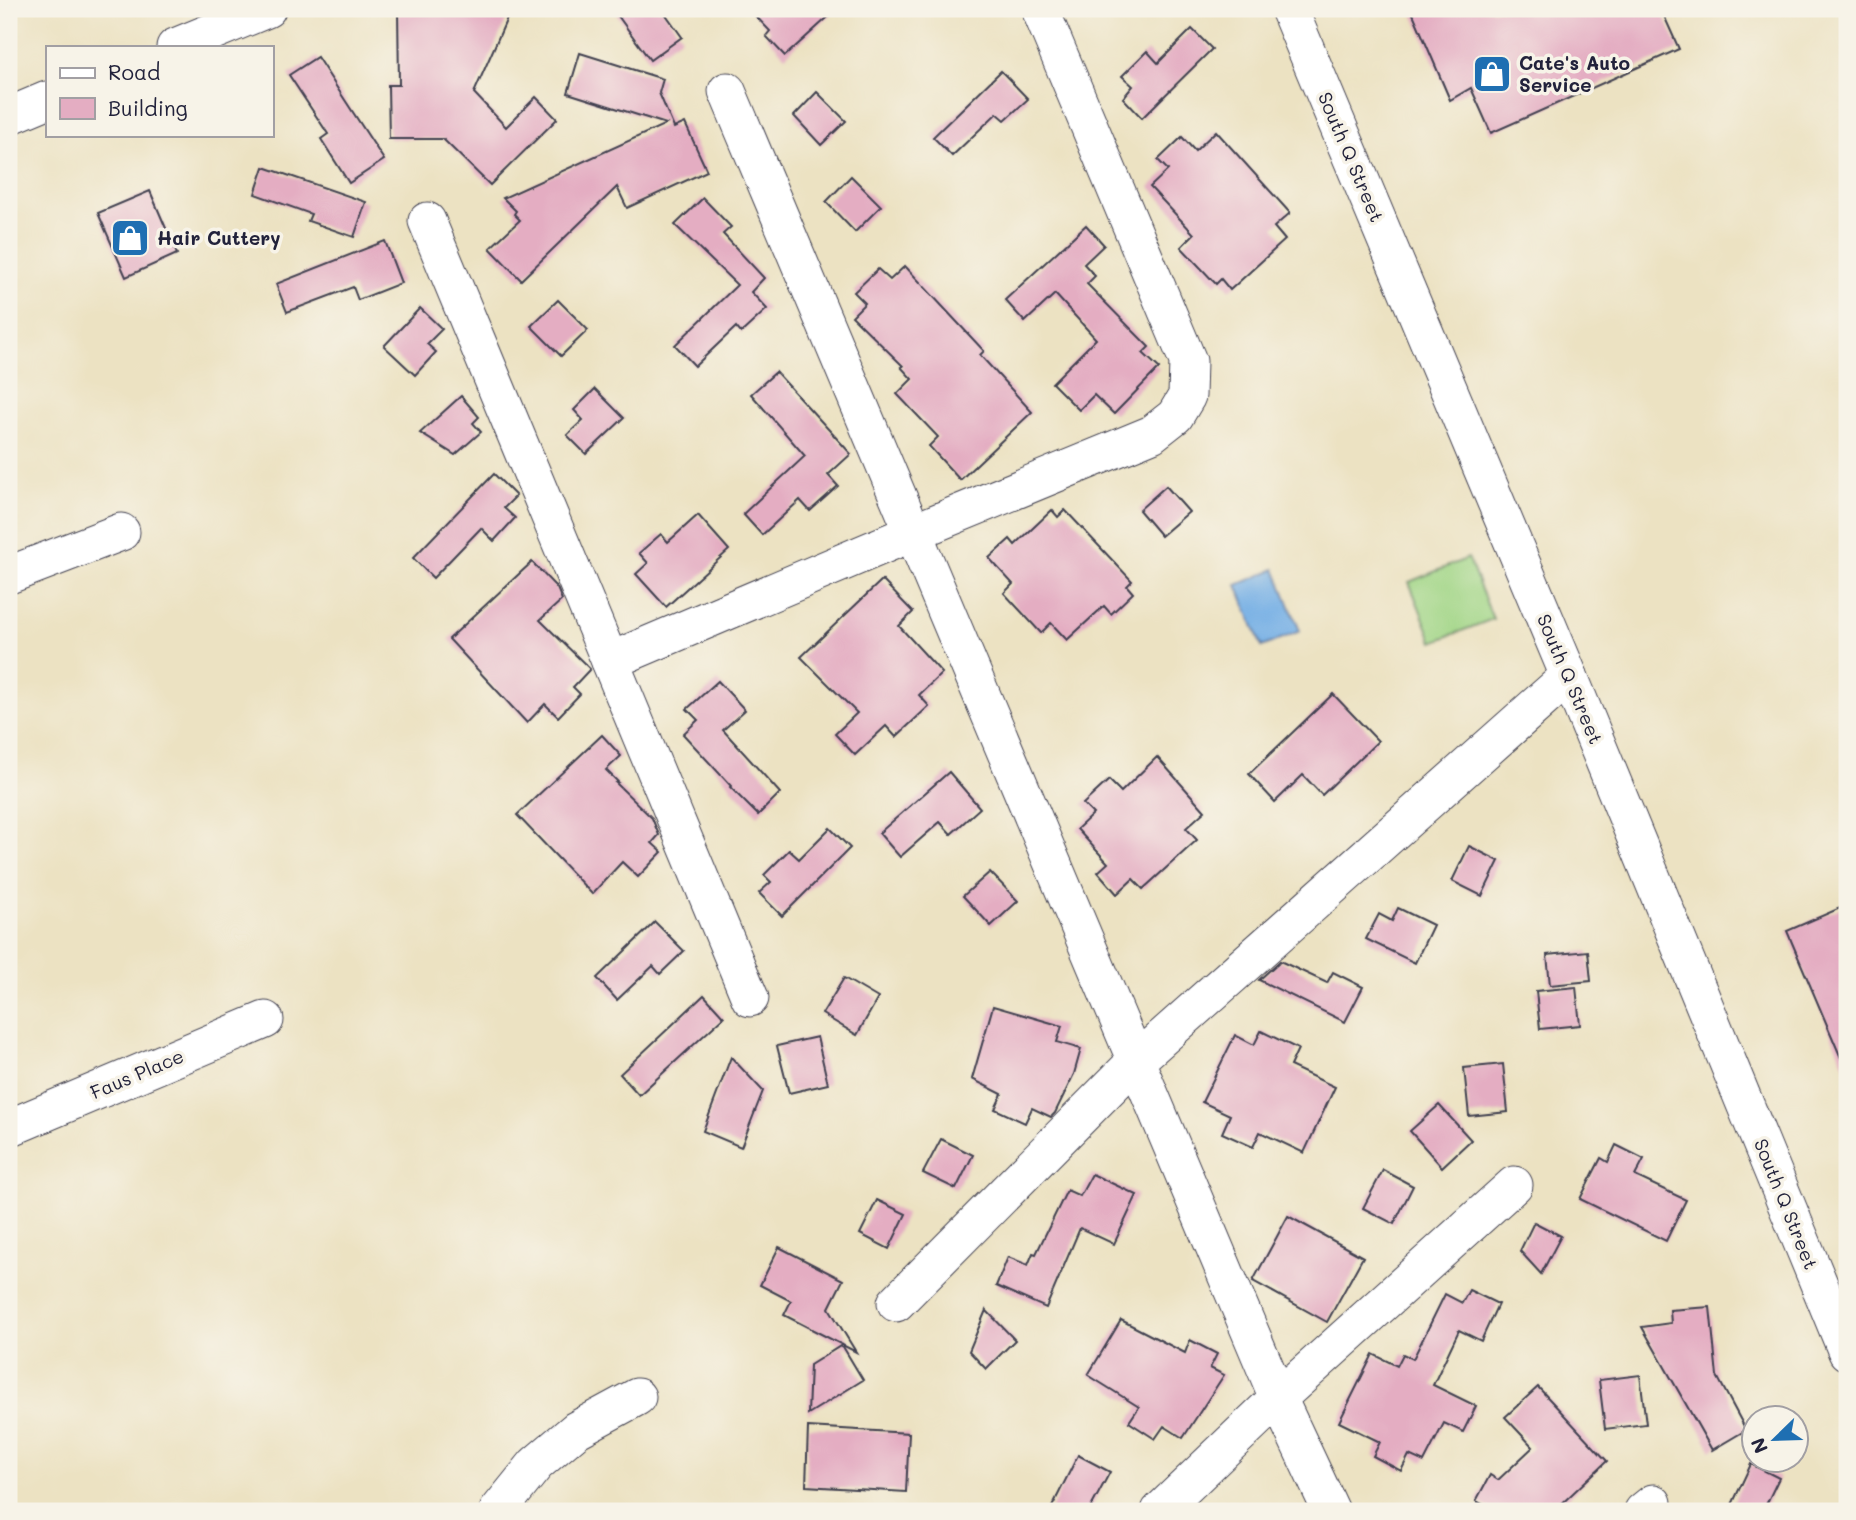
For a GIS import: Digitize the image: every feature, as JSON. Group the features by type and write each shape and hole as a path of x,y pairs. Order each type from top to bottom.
{"street":[{"path":"610,661 1152,434 1175,416 1187,396 1188,360 1040,9"},
{"name":"South Q Street","path":"1289,9 1569,676 1847,1352"},
{"path":"177,46 262,10"},
{"path":"727,91 1279,1398 1331,1511"},
{"path":"9,116 46,100"},
{"path":"427,221 750,998"},
{"path":"9,575 121,532"},
{"path":"896,1303 1137,1060 1569,676"},
{"name":"Faus Place","path":"9,1128 265,1020"},
{"path":"1160,1511 1279,1398 1514,1185"},
{"path":"498,1511 536,1464 576,1430 638,1396"}],"green space":[{"path":"1468,558 1493,619 1433,642 1409,582"}],"water":[{"path":"1275,569 1300,631 1262,647 1237,585"}],"building":[{"path":"398,9 493,9 508,16 474,93 506,127 536,97 557,119 490,185 443,139 389,139 388,85 399,85"},
{"path":"613,9 662,9 682,37 650,60"},
{"path":"749,9 837,9 785,56 766,36 770,31"},
{"path":"1411,9 1661,9 1679,49 1491,133 1471,88 1450,100"},
{"path":"1192,29 1212,49 1142,118 1123,98 1133,86 1122,76 1147,51 1158,63"},
{"path":"580,53 663,79 659,93 674,128 685,123 707,171 627,208 617,187 521,280 490,248 520,220 514,214 516,211 503,198 666,124 568,93"},
{"path":"317,57 384,160 349,183 321,139 328,134 289,75"},
{"path":"1001,71 1028,99 1005,120 997,113 952,156 933,137"},
{"path":"817,92 846,121 821,145 794,116"},
{"path":"1216,131 1290,213 1274,227 1285,240 1230,290 1221,279 1216,284 1181,247 1194,234 1150,187 1168,170 1158,160 1182,137 1195,151"},
{"path":"264,167 366,202 354,237 308,221 311,214 255,194"},
{"path":"851,176 881,206 855,232 826,202"},
{"path":"150,191 177,254 126,277 98,213"},
{"path":"703,198 731,227 723,234 764,278 751,292 767,309 741,333 736,327 695,366 675,345 737,285 675,225"},
{"path":"1086,225 1104,245 1084,264 1095,276 1087,284 1149,347 1143,353 1159,368 1114,414 1094,395 1079,410 1052,383 1096,339 1055,294 1025,322 1005,300"},
{"path":"385,241 401,283 358,300 353,287 287,312 276,284"},
{"path":"905,266 984,351 980,355 1032,412 960,480 929,446 938,437 897,394 912,379 901,367 903,366 852,316 865,303 854,292 878,269 890,280"},
{"path":"558,300 588,330 561,356 531,326"},
{"path":"420,308 442,329 427,344 436,352 415,375 384,346"},
{"path":"776,372 851,454 828,475 838,486 810,511 800,500 762,535 743,514 805,456 751,394"},
{"path":"595,389 624,418 586,454 567,435 583,420 574,410"},
{"path":"461,396 479,417 473,423 481,432 455,455 420,433"},
{"path":"494,474 516,496 504,508 515,518 494,541 481,528 433,578 413,558"},
{"path":"1166,486 1189,512 1161,536 1139,510"},
{"path":"1052,510 1058,517 1065,510 1132,581 1127,586 1133,593 1111,614 1104,606 1067,640 1051,623 1041,633 1004,593 1013,584 989,558 1010,539 1015,545"},
{"path":"698,515 729,550 666,607 636,574 648,563 639,553 661,534 668,542"},
{"path":"532,562 557,588 562,600 540,620 590,669 573,687 580,694 558,717 545,704 527,723 449,639"},
{"path":"882,580 913,612 899,626 942,673 919,695 929,706 896,737 886,726 855,755 835,734 857,713 801,657"},
{"path":"718,681 745,710 723,730 780,793 758,815 683,734 698,720 687,709"},
{"path":"1333,694 1378,741 1322,795 1303,775 1275,802 1249,774"},
{"path":"602,735 621,756 606,770 652,818 659,835 652,843 662,852 638,877 622,862 592,894 517,815"},
{"path":"1157,757 1205,811 1186,828 1197,840 1143,889 1133,879 1117,894 1098,872 1108,863 1077,829 1093,814 1083,804 1109,780 1121,792"},
{"path":"949,772 980,808 951,834 940,822 900,857 879,833"},
{"path":"830,828 850,848 782,916 759,893 771,882 764,875 789,850 799,859"},
{"path":"1469,846 1499,861 1482,896 1452,881"},
{"path":"990,872 1018,901 991,926 963,896"},
{"path":"1847,905 1847,1072 1787,931"},
{"path":"1398,908 1433,925 1415,963 1366,939 1379,914 1392,921"},
{"path":"655,922 684,951 660,974 653,966 617,1000 597,978"},
{"path":"1588,951 1591,981 1550,985 1547,955"},
{"path":"1280,961 1327,983 1333,972 1363,987 1345,1022 1259,980"},
{"path":"844,978 878,998 857,1035 822,1014"},
{"path":"1576,987 1580,1025 1540,1029 1536,991"},
{"path":"704,995 724,1017 639,1095 620,1074"},
{"path":"993,1006 1062,1026 1057,1042 1081,1049 1074,1074 1051,1117 1032,1108 1025,1123 995,1109 1002,1094 972,1079"},
{"path":"1261,1031 1298,1049 1290,1066 1335,1087 1304,1153 1260,1132 1253,1147 1222,1133 1230,1115 1202,1102 1235,1035 1254,1045"},
{"path":"817,1037 828,1084 789,1093 777,1046"},
{"path":"731,1057 763,1091 741,1147 703,1131"},
{"path":"1503,1064 1508,1112 1469,1116 1464,1068"},
{"path":"1439,1105 1471,1140 1442,1167 1410,1131"},
{"path":"941,1139 973,1155 956,1189 923,1173"},
{"path":"1616,1145 1644,1159 1635,1176 1686,1200 1666,1241 1580,1199 1601,1158 1608,1162"},
{"path":"1383,1170 1413,1186 1394,1224 1363,1208"},
{"path":"1092,1174 1137,1195 1114,1244 1080,1228 1046,1308 996,1286 1008,1257 1028,1265 1067,1190 1080,1196"},
{"path":"877,1200 906,1214 889,1249 860,1234"},
{"path":"1288,1216 1363,1257 1327,1322 1253,1281"},
{"path":"1534,1222 1561,1236 1541,1274 1520,1251"},
{"path":"779,1247 843,1280 829,1308 856,1352 784,1315 791,1301 760,1285"},
{"path":"1469,1290 1498,1304 1481,1341 1459,1330 1433,1385 1476,1406 1463,1432 1444,1423 1424,1462 1409,1455 1401,1471 1373,1456 1380,1442 1339,1422 1373,1354 1397,1366 1403,1354 1413,1359 1445,1294 1462,1303"},
{"path":"1710,1307 1717,1376 1741,1421 1741,1433 1712,1450 1642,1327 1671,1323 1670,1310"},
{"path":"986,1310 1015,1340 986,1369 969,1351"},
{"path":"1121,1320 1185,1353 1190,1340 1217,1354 1210,1368 1224,1375 1183,1438 1164,1426 1155,1439 1129,1422 1139,1407 1088,1375"},
{"path":"842,1345 863,1380 808,1414 810,1365"},
{"path":"1640,1375 1646,1424 1605,1429 1599,1380"},
{"path":"1538,1387 1607,1461 1554,1511 1495,1511 1476,1501 1490,1475 1498,1480 1533,1447 1505,1417"},
{"path":"808,1427 909,1433 906,1492 806,1486"},
{"path":"1078,1455 1110,1472 1089,1511 1050,1511"},
{"path":"1746,1474 1771,1474 1779,1478 1763,1511 1729,1511"}],"place":[{"name":"Cate's Auto Service","path":"1492,74"},
{"name":"Hair Cuttery","path":"130,238"}]}
